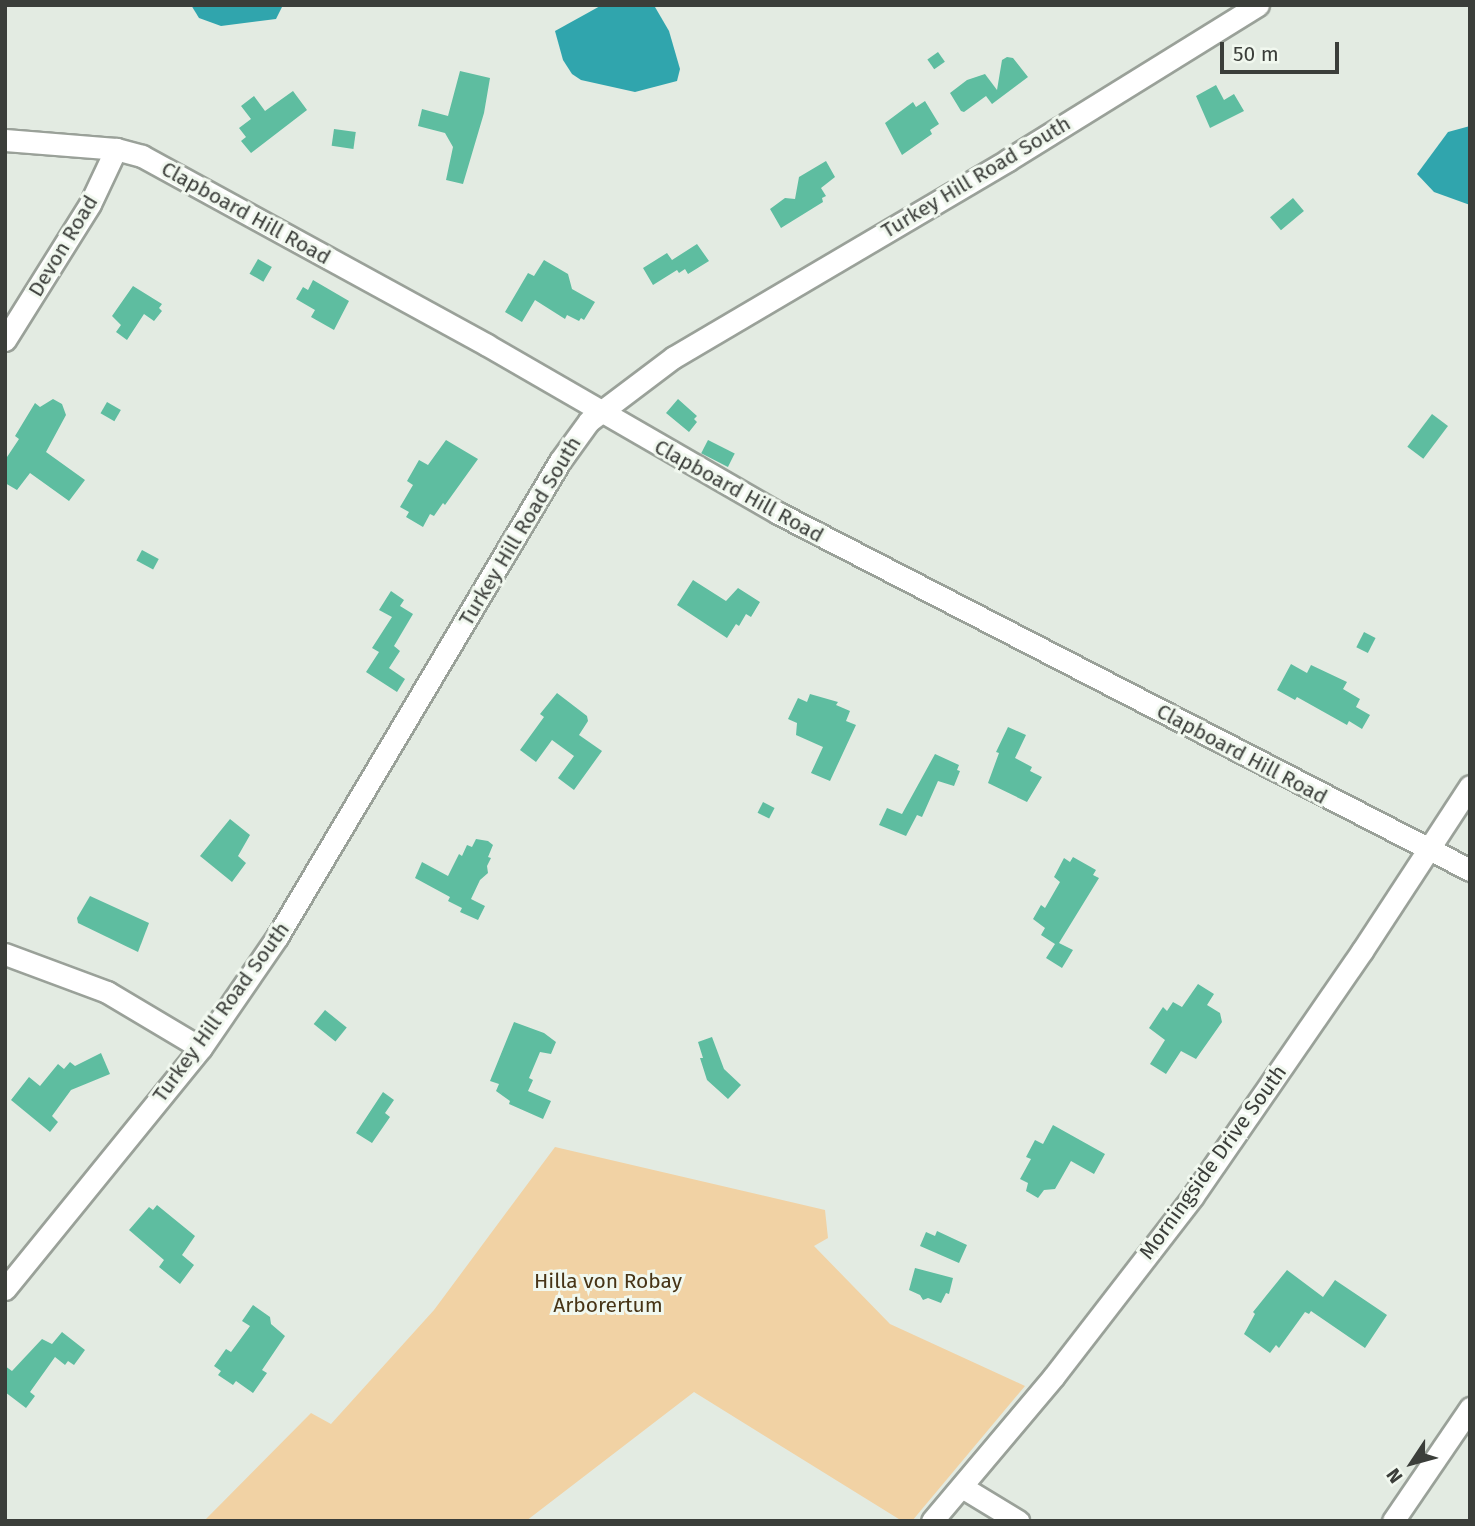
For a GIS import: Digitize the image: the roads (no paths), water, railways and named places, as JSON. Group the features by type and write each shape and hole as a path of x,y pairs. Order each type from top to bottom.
{"street":[{"name":"Turkey Hill Road South","path":"5,1289 201,1048 297,905 560,461 598,412 674,357 1008,160 1258,5"},
{"name":"Clapboard Hill Road","path":"5,140 116,149 142,156 486,345 598,412 896,576 1470,870"},
{"name":"Devon Road","path":"5,340 90,204 116,149"},
{"name":"Morningside Drive South","path":"932,1521 1054,1376 1193,1196 1430,850 1470,786"},
{"path":"5,954 107,992 201,1048"},
{"path":"1393,1521 1470,1408"},
{"path":"962,1487 1018,1521"}],"water":[{"path":"191,5 283,5 276,19 221,26 199,18"},
{"path":"602,5 655,7 669,31 680,69 677,81 635,92 581,80 572,74 563,60 555,31"},
{"path":"1470,126 1470,205 1434,192 1417,174 1448,132"}],"park label":[{"name":"Hilla von Robay Arborertum","path":"608,1293"}]}
